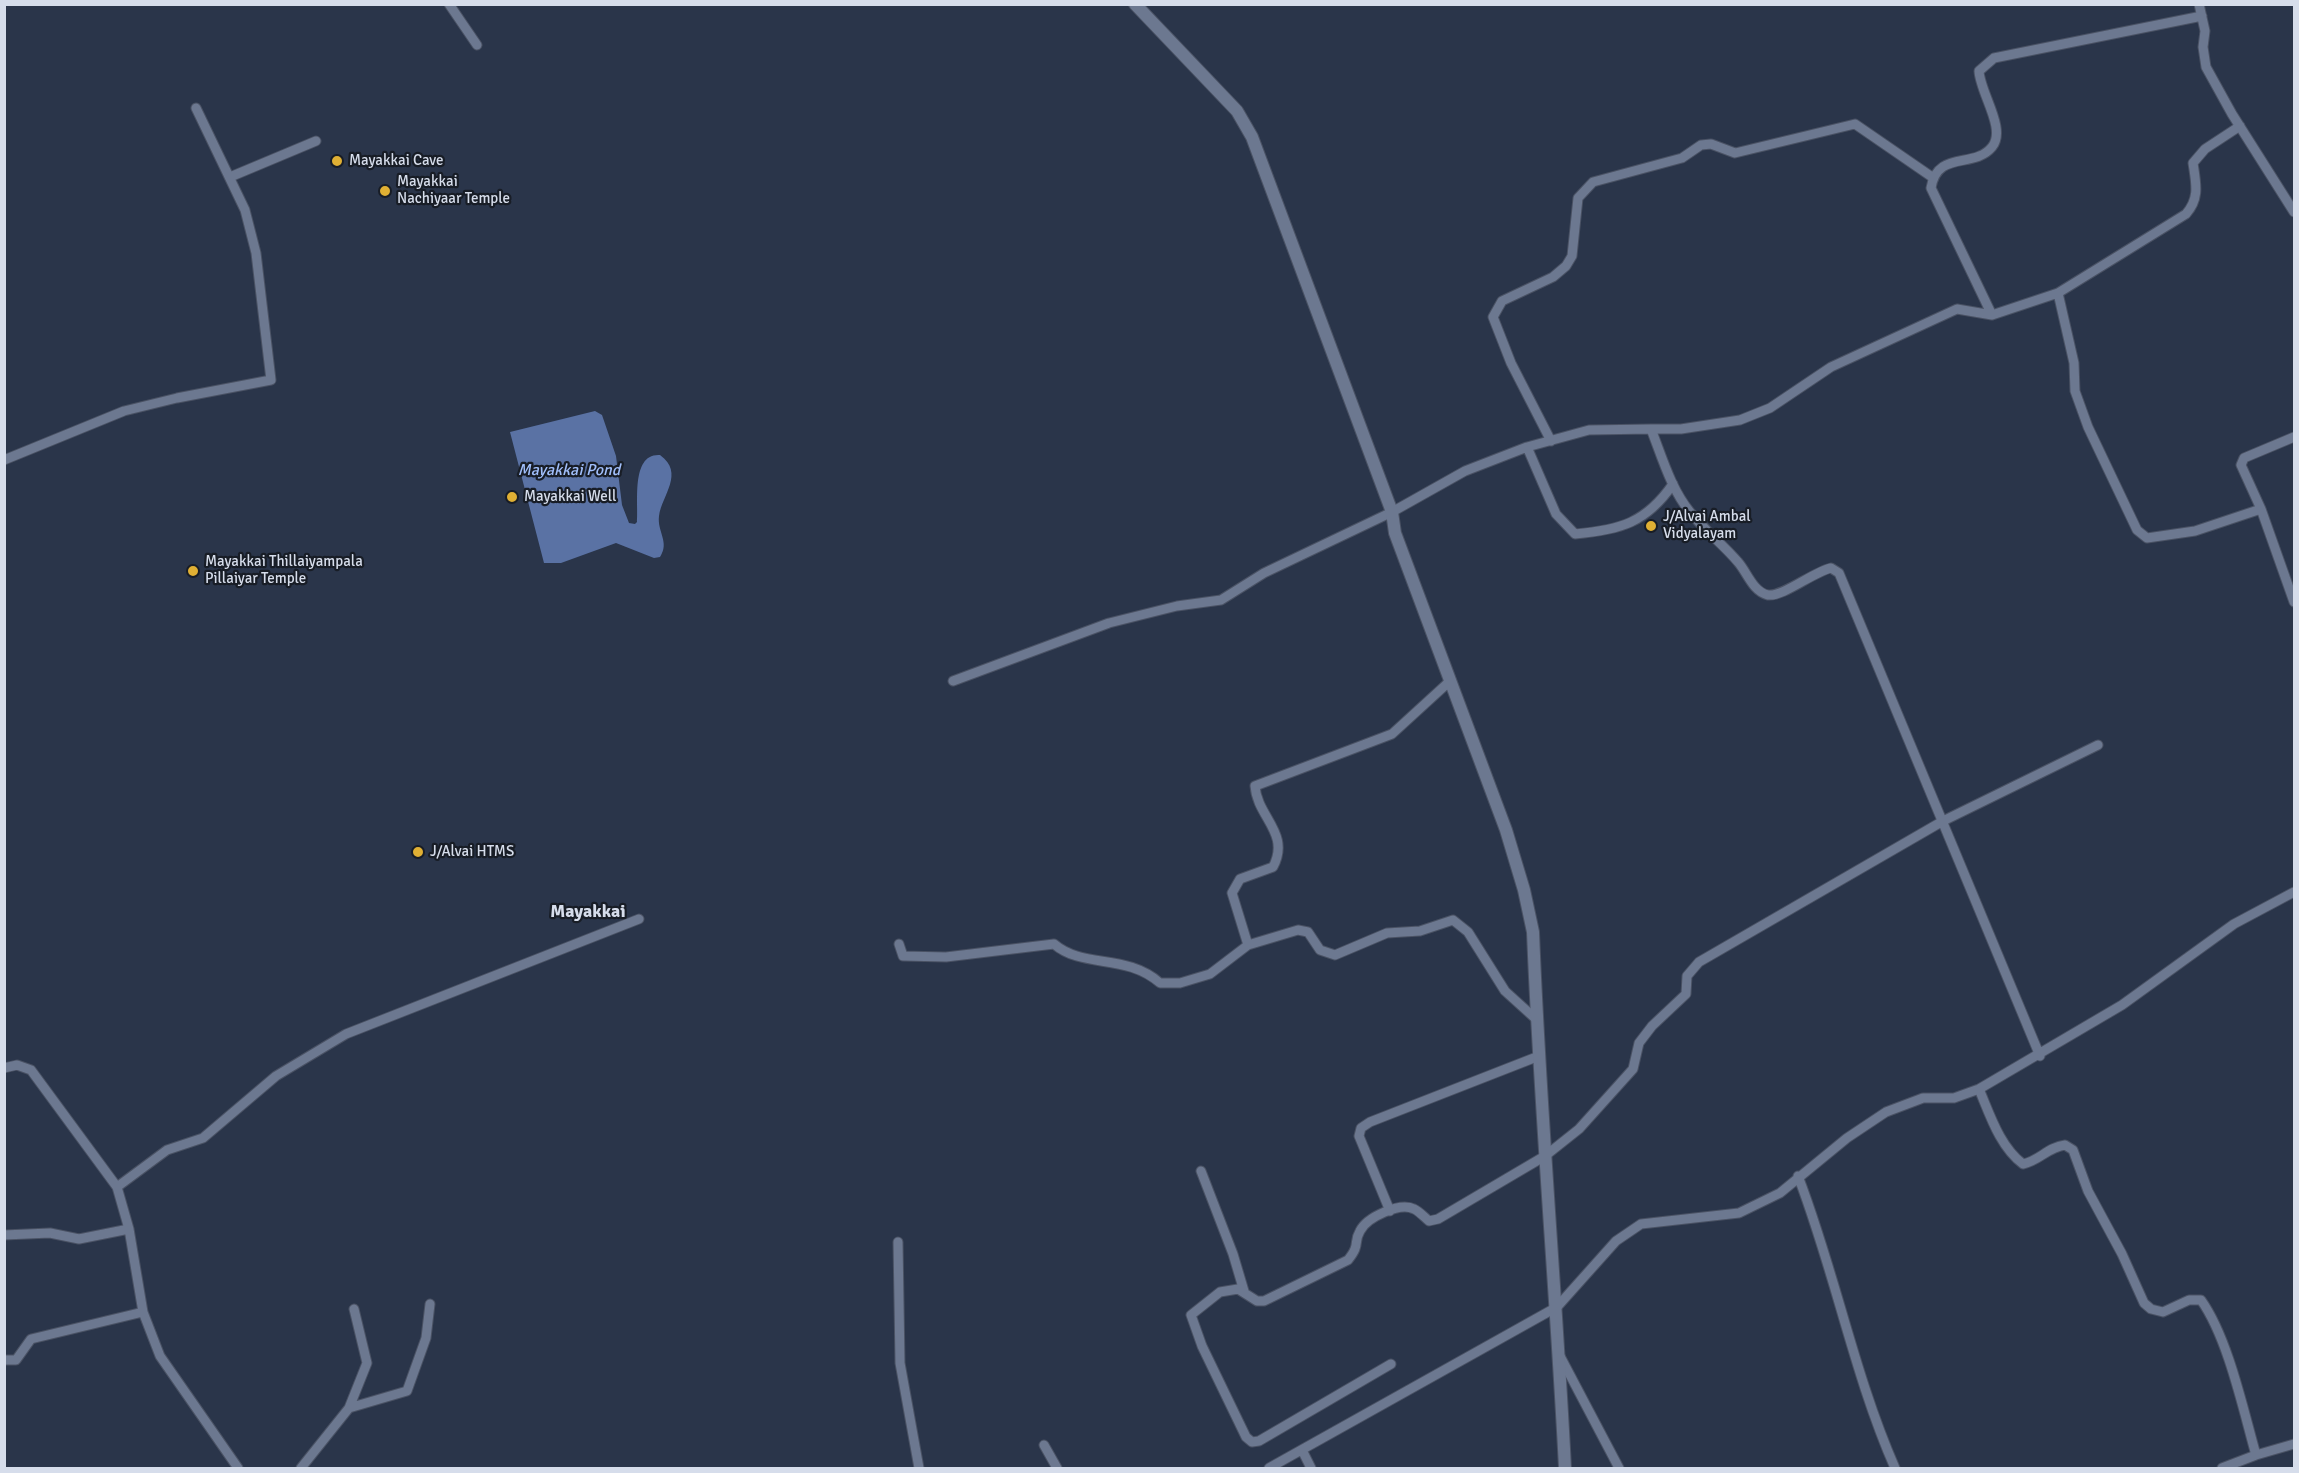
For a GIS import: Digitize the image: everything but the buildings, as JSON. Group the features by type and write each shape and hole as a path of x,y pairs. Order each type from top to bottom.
{"street":[{"path":"449,4 477,45"},
{"path":"1135,4 1237,111 1252,137 1392,512 1395,533 1506,830 1524,890 1533,932 1548,1229 1557,1306 1565,1468"},
{"path":"2199,4 2205,31 2203,47 2206,67 2240,126 2295,212"},
{"path":"1992,315 1930,188 1932,177 1942,165 1986,154 1997,141 1997,129 1979,81 1979,71 1994,58 2202,16"},
{"path":"4,460 124,411 271,380 256,253 245,210 196,108"},
{"path":"1551,441 1511,363 1493,317 1502,301 1553,277 1566,266 1572,256 1578,198 1593,182 1682,158 1701,145 1711,144 1735,153 1855,124 1932,177"},
{"path":"953,681 1108,623 1177,606 1221,600 1264,573 1392,512 1465,471 1527,447 1589,430 1681,429 1740,420 1770,408 1832,367 1957,309 1992,315 2058,293 2186,214 2195,204 2197,187 2193,164 2205,149 2240,126"},
{"path":"230,177 316,141"},
{"path":"2058,293 2074,363 2075,391 2088,428 2137,530 2146,537 2195,531 2261,508"},
{"path":"1651,429 1672,484 1689,511 1739,562 1758,591 1769,595 1782,592 1818,571 1831,568 1839,573 2040,1056"},
{"path":"2295,437 2244,458 2241,465 2261,508 2295,602"},
{"path":"1527,447 1556,514 1575,534 1616,530 1659,505 1672,484"},
{"path":"1248,945 1232,892 1240,879 1273,867 1279,855 1279,840 1255,786 1392,734 1450,681"},
{"path":"1391,1365 1289,1426 1259,1442 1252,1442 1246,1437 1191,1318 1195,1309 1220,1292 1238,1289 1257,1301 1264,1301 1348,1260 1358,1249 1359,1232 1370,1220 1400,1207 1413,1208 1428,1221 1438,1219 1545,1156 1579,1129 1633,1070 1639,1043 1652,1026 1686,994 1688,976 1700,962 1943,821 2098,745"},
{"path":"1269,1468 1557,1306 1616,1241 1641,1224 1739,1213 1780,1193 1847,1138 1886,1112 1923,1098 1954,1098 1979,1089 2040,1056 2121,1005 2234,924 2295,892"},
{"path":"117,1187 167,1150 203,1138 276,1076 346,1034 639,919"},
{"path":"899,944 903,957 946,957 1054,944 1066,954 1121,962 1148,972 1160,983 1180,983 1210,974 1248,945 1298,930 1308,932 1320,950 1335,955 1387,933 1420,932 1453,920 1468,932 1505,991 1537,1020"},
{"path":"1390,1211 1359,1136 1361,1128 1370,1122 1539,1056"},
{"path":"4,1068 17,1065 31,1070 117,1187 129,1229 143,1312 160,1356 238,1468"},
{"path":"1979,1089 1999,1134 2016,1159 2023,1164 2032,1162 2054,1147 2065,1145 2073,1150 2088,1191 2122,1254 2144,1303 2151,1309 2163,1312 2189,1300 2201,1300 2210,1313 2236,1384 2256,1455"},
{"path":"1201,1171 1244,1291"},
{"path":"1798,1176 1819,1232 1858,1365 1895,1468"},
{"path":"4,1235 50,1233 79,1239 129,1229"},
{"path":"898,1242 900,1363 919,1468"},
{"path":"349,1408 407,1391 426,1338 430,1304"},
{"path":"301,1468 349,1408 367,1363 354,1309"},
{"path":"4,1360 16,1360 31,1339 143,1312"},
{"path":"1559,1354 1619,1468"},
{"path":"2222,1468 2295,1444"},
{"path":"1044,1445 1057,1468"},
{"path":"1302,1450 1311,1468"}],"water":[{"name":"Mayakkai Pond","path":"595,411 602,415 616,456 622,505 629,523 637,522 638,481 644,462 650,457 660,455 671,469 670,484 659,516 664,542 663,552 660,557 654,558 616,543 561,563 544,563 510,432"}],"place":[{"name":"Mayakkai Cave","path":"337,161"},
{"name":"Mayakkai Nachiyaar Temple","path":"385,191"},
{"name":"Mayakkai Well","path":"512,497"},
{"name":"J/Alvai Ambal Vidyalayam","path":"1651,526"},
{"name":"Mayakkai Thillaiyampala Pillaiyar Temple","path":"193,571"},
{"name":"J/Alvai HTMS","path":"418,852"}],"district":[{"name":"Mayakkai","path":"588,912"}]}
